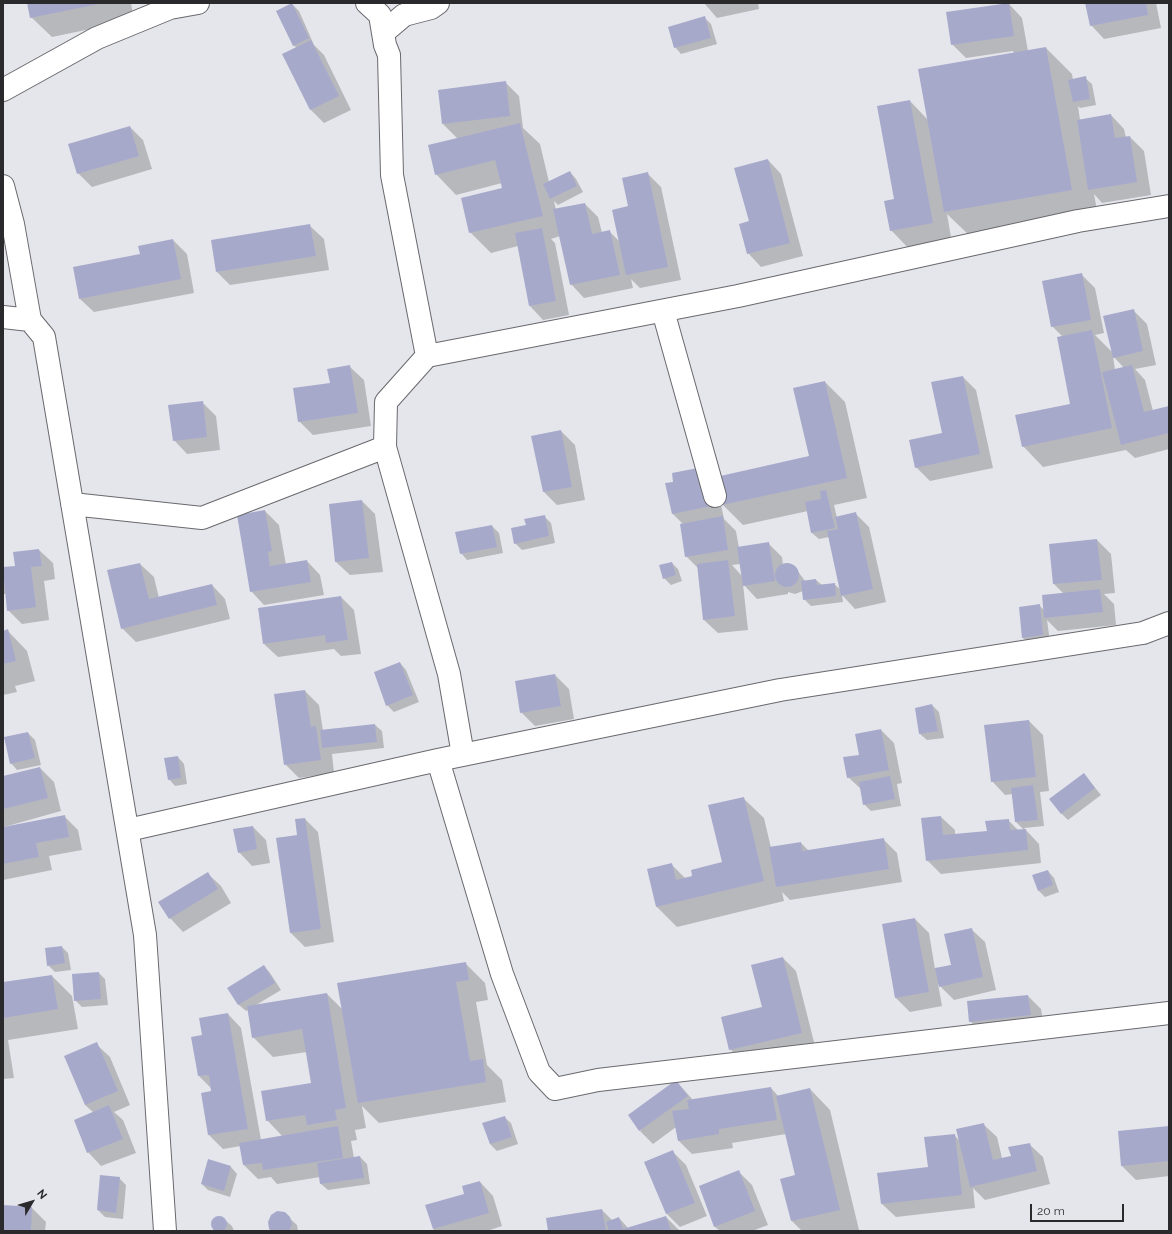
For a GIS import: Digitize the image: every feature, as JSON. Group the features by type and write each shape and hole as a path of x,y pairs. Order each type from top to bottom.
{"street":[{"path":"3,90 97,38 170,8 198,3"},
{"path":"366,3 380,15 385,45 389,55 392,175 427,356"},
{"path":"384,32 404,15 431,8 438,3"},
{"path":"3,186 13,224 30,320 44,337 145,935 165,1231"},
{"path":"463,756 449,674 385,447 386,402 427,356 738,296 1078,221 1169,206"},
{"path":"663,311 715,496"},
{"path":"3,317 30,320"},
{"path":"72,504 202,518 385,447"},
{"path":"128,830 438,760 780,690 1144,633 1169,623"},
{"path":"438,760 502,974 539,1072 555,1089 598,1080 1169,1013"}],"building":[{"path":"27,3 99,3 99,4 30,18"},
{"path":"292,3 309,38 293,46 276,11"},
{"path":"1009,3 1014,36 951,45 946,12"},
{"path":"1085,3 1146,3 1148,15 1090,26"},
{"path":"705,16 711,38 674,48 668,27"},
{"path":"311,40 339,96 310,110 282,54"},
{"path":"1046,47 1072,190 944,212 918,69"},
{"path":"1086,76 1090,99 1073,102 1068,80"},
{"path":"506,81 510,116 442,124 438,90"},
{"path":"910,100 933,223 890,231 884,201 894,199 877,106"},
{"path":"1111,114 1115,138 1130,136 1137,182 1088,190 1077,120"},
{"path":"520,123 543,216 469,233 461,198 502,188 495,160 435,175 428,145"},
{"path":"130,126 139,156 77,174 68,144"},
{"path":"768,159 790,243 747,254 739,224 749,221 734,168"},
{"path":"570,171 577,186 550,199 543,184"},
{"path":"648,172 668,267 626,275 612,210 628,206 622,178"},
{"path":"585,203 592,234 610,230 620,275 570,285 553,209"},
{"path":"310,224 316,256 216,272 211,240"},
{"path":"542,228 556,301 529,306 515,233"},
{"path":"173,239 181,279 79,299 73,267 140,254 138,246"},
{"path":"1082,273 1091,320 1051,327 1042,281"},
{"path":"1134,309 1143,351 1113,358 1103,316"},
{"path":"1092,330 1112,428 1022,447 1015,415 1070,404 1057,337"},
{"path":"350,365 358,413 298,422 293,388 330,383 327,369"},
{"path":"1132,365 1144,412 1169,406 1169,433 1121,445 1102,372"},
{"path":"963,376 980,454 915,468 909,440 942,433 931,382"},
{"path":"825,381 847,478 722,505 716,477 809,456 793,388"},
{"path":"203,401 207,437 173,441 168,405"},
{"path":"561,430 572,487 543,492 531,436"},
{"path":"703,467 711,506 672,514 665,483 673,482 672,473"},
{"path":"826,490 835,528 811,533 805,502 821,499 820,491"},
{"path":"362,500 369,558 335,562 329,504"},
{"path":"265,510 272,551 268,552 270,566 307,560 311,582 250,592 237,515"},
{"path":"856,512 873,589 841,596 827,531 838,529 835,517"},
{"path":"545,515 549,536 514,544 511,528 526,525 524,519"},
{"path":"723,516 728,550 685,557 680,524"},
{"path":"492,525 497,547 460,554 455,532"},
{"path":"1097,539 1102,580 1053,584 1049,544"},
{"path":"769,542 775,581 743,586 737,547"},
{"path":"39,549 42,566 31,567 36,607 7,611 3,567 15,566 13,552"},
{"path":"728,560 735,616 703,620 697,564"},
{"path":"672,562 676,575 663,579 659,565"},
{"path":"140,563 149,599 212,584 217,605 121,629 107,570"},
{"path":"787,563 796,566 799,575 796,584 787,587 778,584 775,575 778,566"},
{"path":"816,579 817,585 835,583 836,596 803,600 801,581"},
{"path":"1100,589 1103,612 1044,618 1042,595"},
{"path":"341,596 348,640 326,643 325,635 263,644 258,608"},
{"path":"1040,604 1043,635 1022,638 1019,607"},
{"path":"8,629 16,661 3,664 3,631"},
{"path":"400,662 413,695 386,706 374,672"},
{"path":"555,674 561,706 520,713 515,681"},
{"path":"305,690 311,727 316,726 321,760 284,765 274,694"},
{"path":"932,704 938,731 919,734 915,708"},
{"path":"1029,720 1036,777 991,782 984,725"},
{"path":"375,724 377,742 322,748 320,730"},
{"path":"881,729 889,770 847,778 843,757 859,755 855,734"},
{"path":"28,732 35,758 10,764 4,737"},
{"path":"178,756 181,778 168,780 164,758"},
{"path":"40,767 48,798 3,809 3,776"},
{"path":"1084,773 1095,788 1061,814 1049,799"},
{"path":"890,776 895,799 863,805 859,782"},
{"path":"1033,785 1038,820 1015,822 1011,788"},
{"path":"744,797 764,881 656,907 647,869 672,863 676,880 692,876 691,870 722,862 708,805"},
{"path":"65,815 69,837 36,843 39,857 3,864 3,827"},
{"path":"941,816 943,835 987,831 985,821 1009,819 1010,830 1026,829 1028,850 926,861 921,818"},
{"path":"305,818 321,929 290,933 276,838 297,835 295,819"},
{"path":"253,826 257,849 238,853 233,829"},
{"path":"884,838 889,869 776,887 769,847 801,842 802,851"},
{"path":"1048,870 1053,885 1038,891 1032,875"},
{"path":"208,872 218,889 169,919 158,902"},
{"path":"915,918 929,992 895,998 882,924"},
{"path":"972,928 983,977 939,987 935,968 951,965 944,934"},
{"path":"62,946 65,963 47,966 45,948"},
{"path":"783,957 802,1033 729,1050 721,1017 762,1007 751,965"},
{"path":"466,962 469,980 456,982 470,1061 483,1059 486,1082 358,1103 337,983"},
{"path":"264,965 275,983 238,1005 227,988"},
{"path":"99,972 101,999 74,1001 72,974"},
{"path":"52,975 58,1009 3,1018 3,982"},
{"path":"327,993 346,1108 335,1110 337,1120 307,1125 305,1115 266,1121 261,1091 311,1083 302,1029 252,1038 247,1006"},
{"path":"1028,995 1031,1015 969,1022 967,1001"},
{"path":"228,1013 248,1129 208,1135 201,1093 211,1091 209,1075 198,1076 191,1037 202,1035 199,1018"},
{"path":"97,1042 118,1091 85,1105 64,1056"},
{"path":"676,1080 688,1096 639,1131 628,1115"},
{"path":"771,1087 777,1120 719,1129 719,1134 678,1141 672,1111 689,1109 687,1100"},
{"path":"810,1088 840,1210 791,1221 780,1179 795,1175 776,1096"},
{"path":"109,1105 123,1139 87,1153 74,1120"},
{"path":"505,1116 512,1137 490,1144 482,1123"},
{"path":"984,1123 993,1160 1011,1156 1008,1147 1030,1143 1037,1171 970,1187 956,1129"},
{"path":"338,1126 343,1158 263,1170 262,1163 243,1165 239,1143"},
{"path":"1169,1126 1169,1161 1121,1166 1118,1131"},
{"path":"955,1134 962,1195 881,1204 877,1173 928,1167 924,1137"},
{"path":"673,1150 695,1203 666,1214 644,1162"},
{"path":"360,1156 364,1178 320,1184 317,1163"},
{"path":"208,1159 231,1166 224,1191 201,1184"},
{"path":"739,1170 755,1211 714,1227 699,1186"},
{"path":"100,1175 120,1177 116,1213 97,1210"},
{"path":"480,1181 489,1213 433,1229 425,1205 464,1194 462,1186"},
{"path":"3,1205 32,1207 31,1231 3,1231"},
{"path":"602,1209 606,1231 548,1231 546,1218"},
{"path":"277,1211 285,1212 290,1217 292,1224 289,1231 272,1231 269,1229 268,1222 271,1215"},
{"path":"216,1216 222,1216 227,1221 225,1230 222,1232 216,1232 211,1227 211,1221"},
{"path":"666,1216 671,1231 609,1231 606,1222 619,1217 623,1229"}]}
